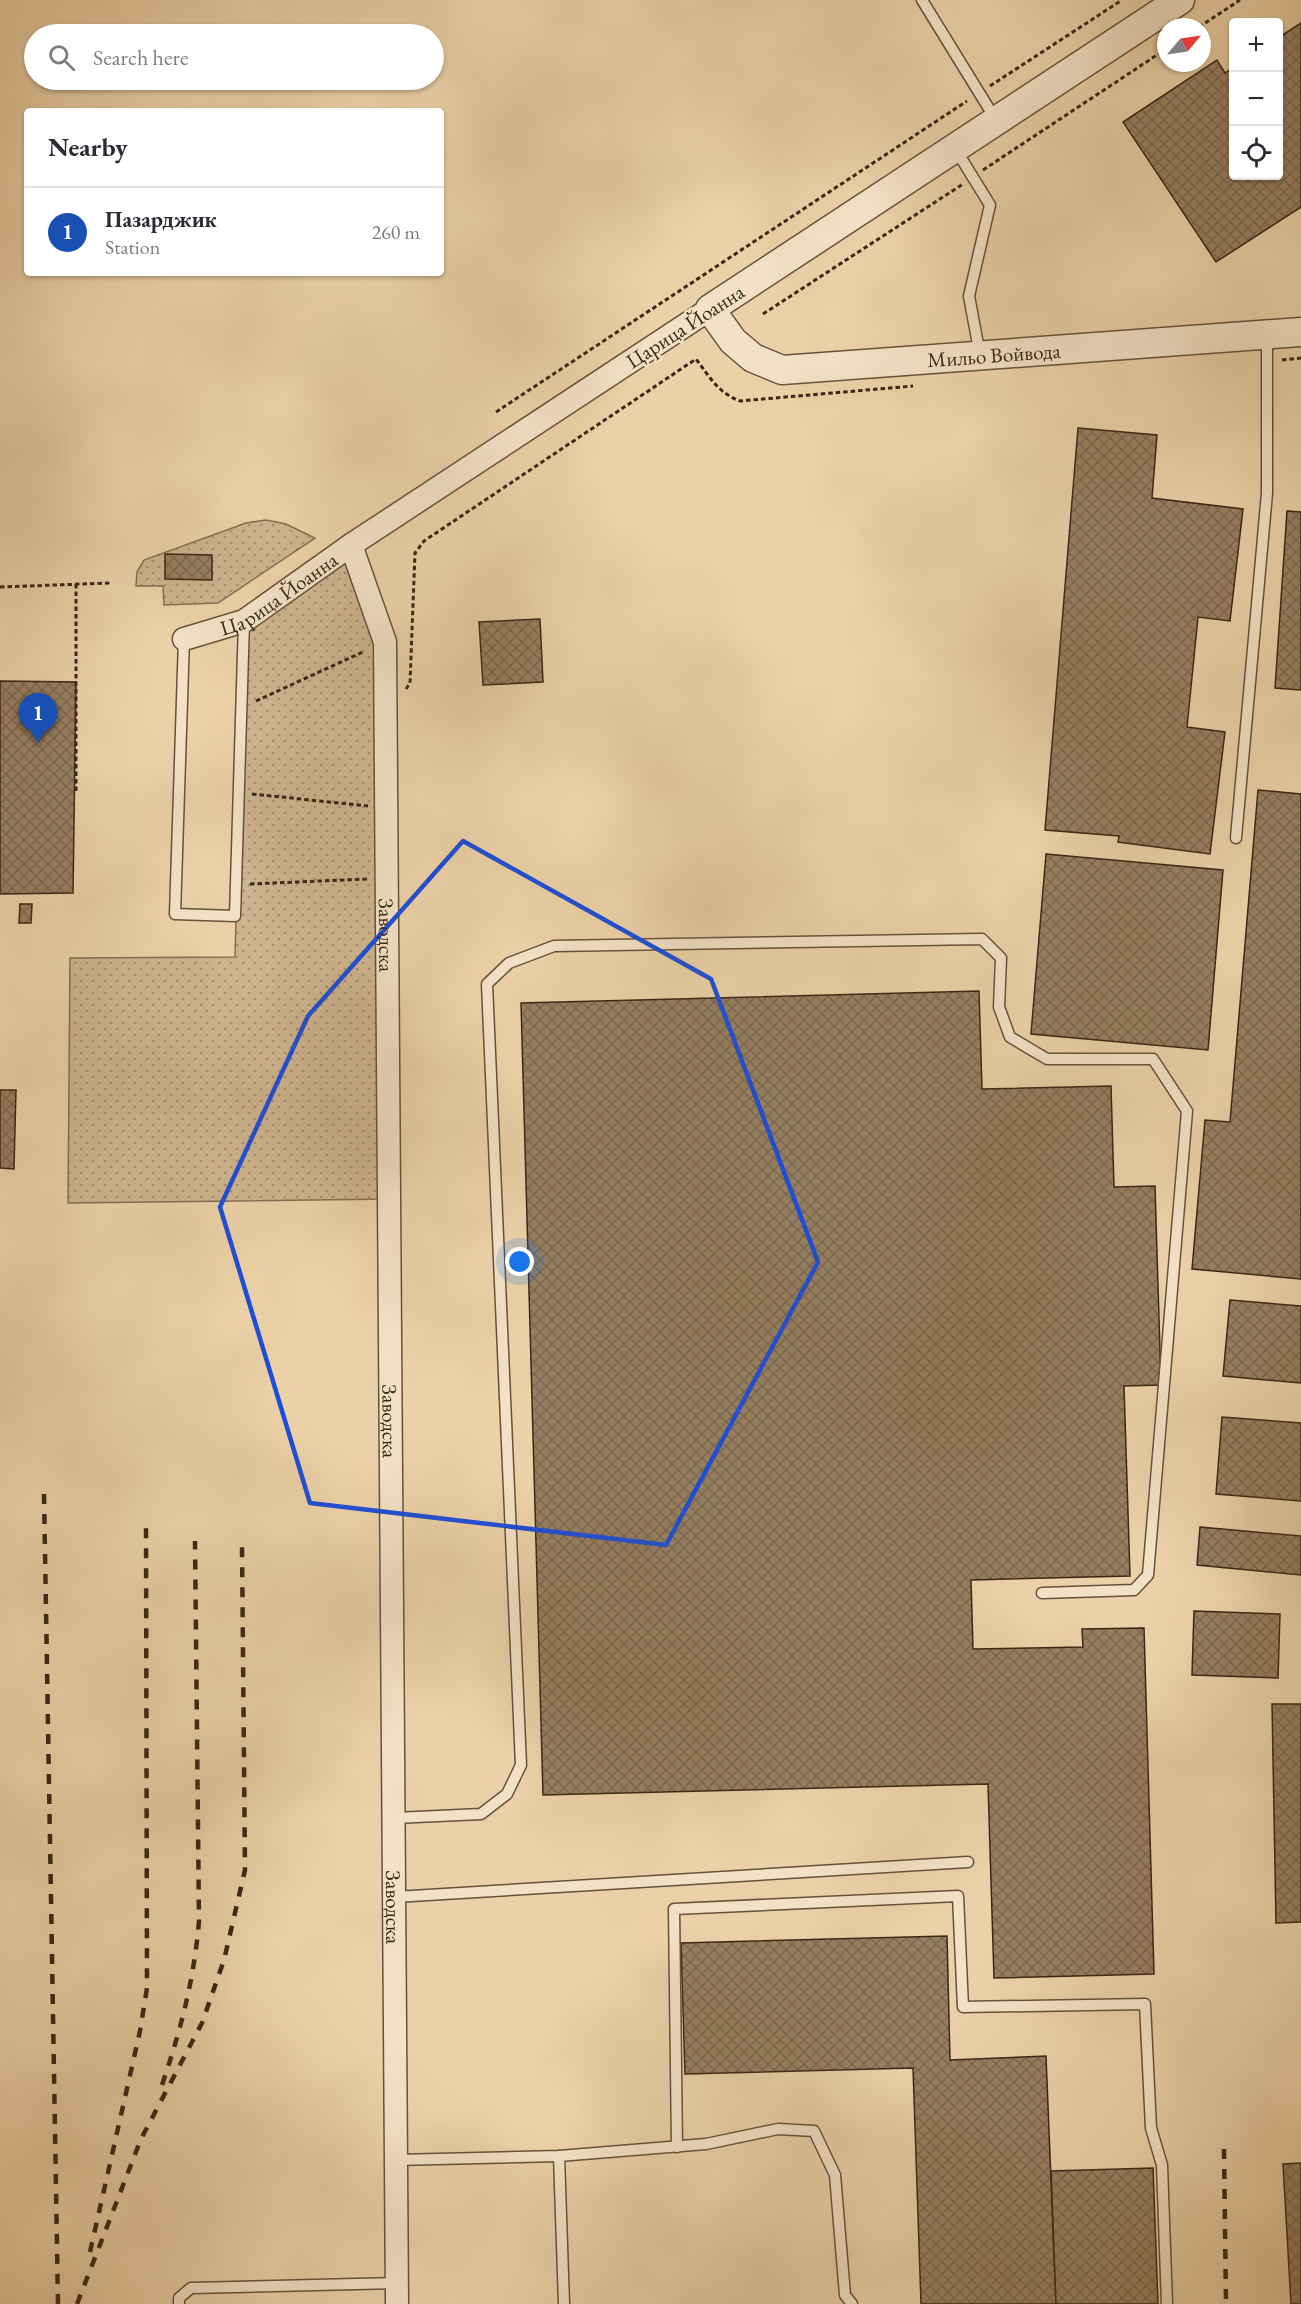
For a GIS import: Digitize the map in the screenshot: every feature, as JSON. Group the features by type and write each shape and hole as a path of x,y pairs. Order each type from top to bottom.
{"street":[{"name":"Царица Йоанна","path":"184,639 244,621 351,545 1180,0"},
{"name":"Мильо Войвода","path":"710,309 733,341 753,358 782,369 980,355 1266,347 1301,332"},
{"name":"Заводска","path":"351,545 385,642 397,2294"}],"lane":[{"path":"922,0 996,121"},
{"path":"955,148 990,205 969,296 980,355"},
{"path":"1236,838 1267,493 1266,347"},
{"path":"184,639 175,914 235,916 244,621"},
{"path":"395,1818 481,1814 507,1794 521,1765 487,984 509,963 554,946 982,939 1001,958 999,1007 1010,1037 1047,1059 1153,1059 1187,1111 1148,1575 1134,1590 1042,1593"},
{"path":"394,1897 968,1862"},
{"path":"677,2147 674,1909 958,1896 963,2007 1145,2004 1151,2128 1162,2164 1167,2304"},
{"path":"396,2160 559,2156 706,2144 778,2129 814,2131 835,2175 845,2295 852,2304"},
{"path":"559,2156 564,2304"},
{"path":"179,2304 179,2298 192,2288 397,2294"}],"path":[{"path":"496,412 1122,0"},
{"path":"1211,19 1240,0"},
{"path":"1266,347 1301,358"},
{"path":"405,691 410,683 415,553 424,541 696,359 718,389 727,396 740,401 919,385"},
{"path":"0,587 110,583"},
{"path":"76,584 76,792"},
{"path":"241,708 385,642"},
{"path":"239,792 387,808"},
{"path":"237,885 387,878"}],"highlighted area":[{"path":"463,841 711,979 818,1262 666,1545 310,1503 220,1207 308,1016"}],"shaded area":[{"path":"266,520 286,524 315,538 218,603 164,605 163,586 136,586 137,572 144,560 246,523"},
{"path":"351,545 385,642 391,1199 68,1203 70,958 235,957 244,621"}],"building":[{"path":"1301,23 1301,207 1216,262 1123,122 1199,72 1211,72 1211,64 1217,60 1225,73 1229,70 1229,180 1283,180 1283,35"},
{"path":"1078,428 1157,435 1152,498 1243,509 1230,621 1198,617 1187,727 1225,732 1210,854 1118,842 1119,836 1045,830"},
{"path":"1287,511 1301,512 1301,690 1275,688"},
{"path":"165,554 212,555 212,580 165,579"},
{"path":"540,619 543,682 483,685 479,622"},
{"path":"0,681 76,682 73,893 0,894"},
{"path":"1258,790 1301,794 1301,1279 1192,1269 1205,1120 1230,1122"},
{"path":"1046,854 1223,870 1208,1050 1031,1034"},
{"path":"20,904 32,904 31,923 19,923"},
{"path":"979,991 982,1089 1111,1086 1114,1187 1155,1186 1161,1385 1124,1386 1130,1576 971,1580 973,1649 1083,1647 1082,1629 1144,1628 1154,1974 994,1978 988,1784 543,1795 521,1003"},
{"path":"0,1090 16,1090 14,1169 0,1168"},
{"path":"1230,1300 1301,1306 1301,1383 1223,1376"},
{"path":"1222,1417 1301,1423 1301,1501 1216,1494"},
{"path":"1200,1527 1301,1536 1301,1575 1197,1565"},
{"path":"1194,1611 1280,1614 1278,1678 1192,1675"},
{"path":"1272,1704 1301,1704 1301,1922 1276,1923"},
{"path":"947,1936 950,2060 1046,2056 1056,2304 921,2304 913,2068 685,2074 681,1943"},
{"path":"1301,2163 1301,2304 1291,2304 1283,2164"},
{"path":"1153,2168 1158,2304 1056,2304 1051,2171"}],"railway":[{"path":"44,1494 58,2304"},
{"path":"90,2252 140,2031 147,1988 146,1523"},
{"path":"162,2085 186,2004 199,1921 195,1541"},
{"path":"77,2304 141,2139 202,2023 224,1960 245,1870 242,1545"},
{"path":"1224,2149 1226,2304"}],"place":[{"name":"Пазарджик","path":"38,743"}]}
